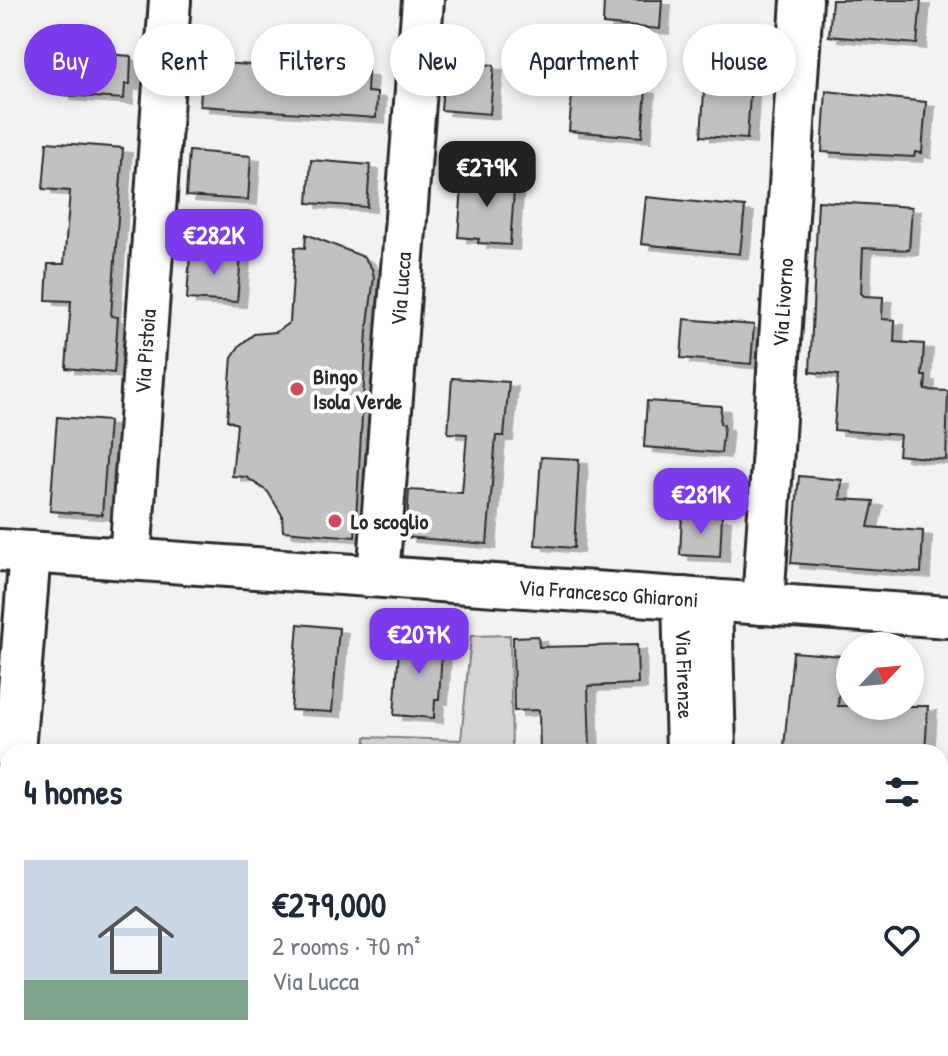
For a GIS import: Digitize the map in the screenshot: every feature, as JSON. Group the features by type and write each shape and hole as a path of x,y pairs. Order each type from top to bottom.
{"street":[{"name":"Via Pistoia","path":"130,559 170,0"},
{"name":"Via Lucca","path":"378,576 423,0"},
{"name":"Via Livorno","path":"763,604 802,0"},
{"name":"Via Francesco Ghiaroni","path":"14,744 15,551 948,617"},
{"name":"Via Firenze","path":"688,744 697,599"},
{"name":"Via Firenze","path":"697,599 714,744"}],"shaded area":[{"path":"510,635 512,744 366,744 366,737 461,740 471,636"}],"building":[{"path":"604,0 662,0 660,24 603,24"},
{"path":"832,0 921,0 917,44 829,36"},
{"path":"117,55 131,56 130,84 125,84 124,99 78,96 117,96"},
{"path":"235,64 251,65 251,96 374,96 377,93 376,118 200,106 201,96 235,96"},
{"path":"485,64 494,65 490,114 441,110 442,96 485,96"},
{"path":"826,91 926,102 922,153 915,152 914,157 822,152"},
{"path":"572,96 645,96 642,137 569,131"},
{"path":"704,96 750,96 747,139 701,136"},
{"path":"47,142 123,148 111,316 118,317 114,373 66,368 71,301 46,300 48,264 64,264 70,191 43,189"},
{"path":"189,151 251,156 248,200 186,196"},
{"path":"311,160 370,165 367,207 308,203"},
{"path":"463,175 515,178 510,245 478,243 479,239 458,237"},
{"path":"646,197 745,207 740,254 641,244"},
{"path":"818,201 912,207 909,250 863,248 861,293 864,296 883,297 882,319 895,320 894,342 924,344 922,376 926,376 925,390 948,391 946,460 898,455 900,435 834,430 838,375 810,372"},
{"name":"Bingo Isola Verde","path":"306,234 364,257 374,277 367,331 355,537 283,531 282,515 268,492 246,477 232,476 237,424 227,420 232,357 240,345 254,334 276,332 290,322 295,247 305,248"},
{"path":"190,253 241,256 237,302 187,299"},
{"path":"684,319 754,325 751,364 681,358"},
{"path":"452,378 509,382 504,436 496,436 487,544 406,537 409,490 462,493 467,434 448,433"},
{"path":"647,401 721,406 720,424 724,425 721,453 644,447"},
{"path":"57,417 109,421 102,515 50,511"},
{"path":"541,457 579,459 574,548 535,545"},
{"path":"799,476 842,480 840,499 874,501 868,527 923,531 921,573 791,563"},
{"path":"682,514 722,516 720,557 680,555"},
{"path":"298,624 339,628 332,712 291,710"},
{"path":"405,633 443,636 439,699 435,699 434,718 394,715 399,649 404,649"},
{"path":"538,636 539,647 637,645 638,684 588,686 590,744 540,744 539,710 514,711 513,637"},
{"path":"793,652 836,656 836,720 924,720 924,706 928,706 926,744 784,744"}],"place":[{"name":"Bingo Isola Verde","path":"297,389"},
{"name":"Lo scoglio","path":"335,521"}]}
